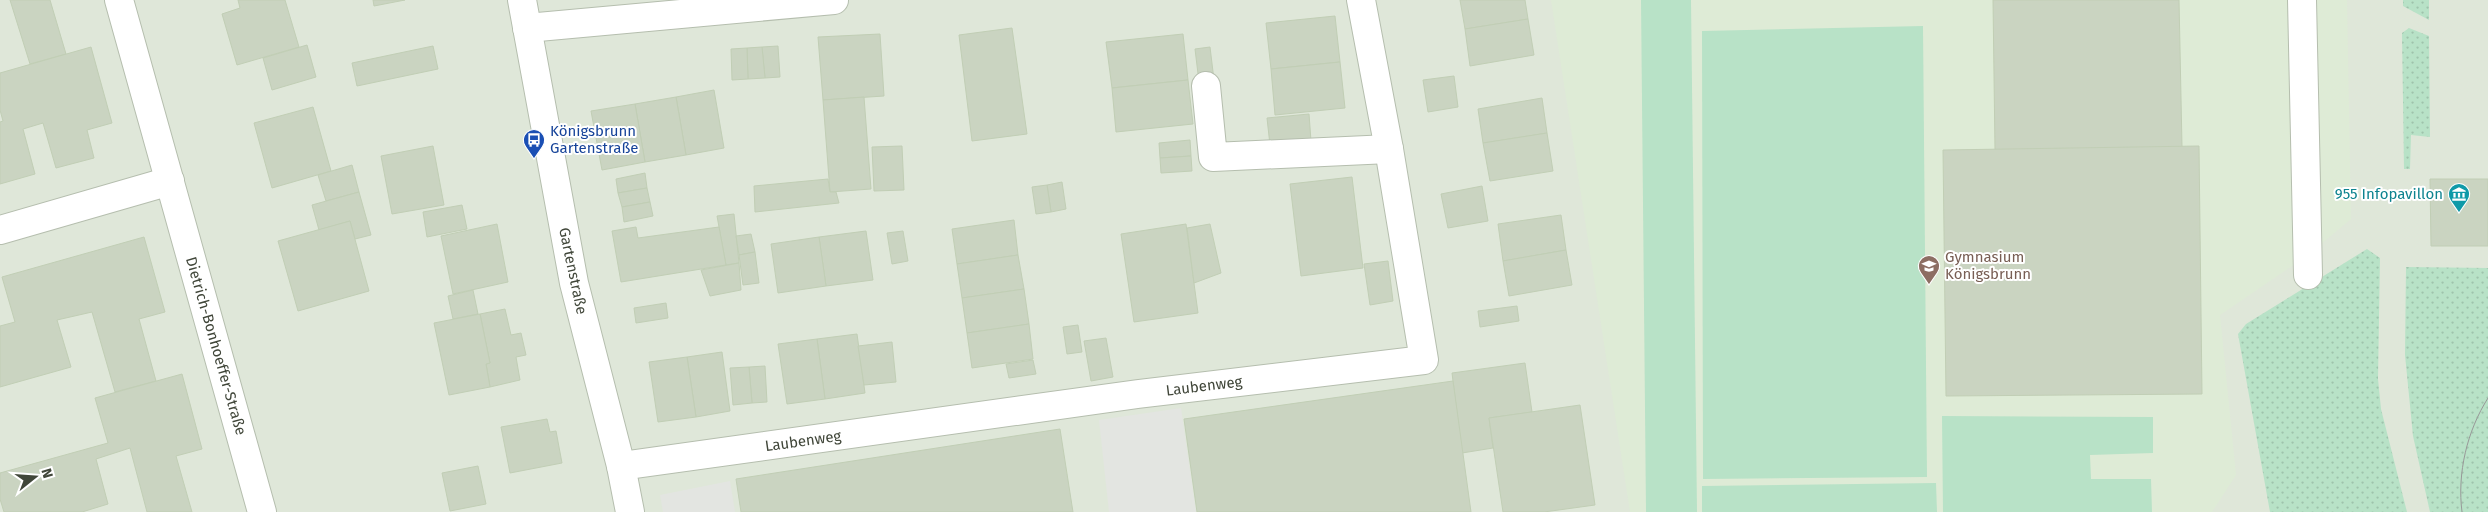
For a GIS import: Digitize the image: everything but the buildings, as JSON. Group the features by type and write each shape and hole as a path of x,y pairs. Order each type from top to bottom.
{"street":[{"name":"Dietrich-Bonhoeffer-Straße","path":"119,0 262,512"},
{"name":"Gartenstraße","path":"522,0 574,283 621,466 630,512"},
{"path":"527,28 834,0"},
{"name":"Laubenweg","path":"621,466 1138,394 1424,360 1389,149 1361,0"},
{"path":"2302,0 2308,275"},
{"path":"1206,86 1213,157 1389,149"},
{"path":"0,230 170,181"}],"shaded area":[{"path":"0,0 2488,0 2488,512 0,512"},
{"name":"Gymnasium Königsbrunn","path":"1551,0 2347,0 2351,219 2308,255 2220,315 2236,475 2212,512 1630,512"},
{"path":"1181,408 1196,512 1109,512 1099,420"},
{"path":"730,481 735,512 663,512 660,495"}],"green space":[{"path":"1641,0 1691,0 1697,512 1646,512"},
{"path":"2403,0 2429,0 2429,20 2403,6"},
{"path":"1923,26 1927,477 1703,479 1702,31"},
{"path":"2409,28 2429,36 2430,137 2411,135 2410,169 2404,169 2402,33"},
{"path":"2367,249 2380,258 2378,379 2381,409 2407,512 2270,512 2238,334 2246,324"},
{"path":"2406,267 2488,268 2488,512 2430,512 2413,436 2405,355"},
{"path":"1942,416 2153,417 2153,453 2090,455 2091,479 2151,479 2152,512 1943,512"},
{"path":"1936,483 1937,512 1702,512 1702,486"}],"tram line":[{"path":"2462,512 2461,482 2465,453 2474,424 2488,398"}],"place":[{"name":"Königsbrunn Gartenstraße","path":"534,159"},
{"name":"955 Infopavillon","path":"2459,213"},
{"name":"Gymnasium Königsbrunn","path":"1929,285"}]}
